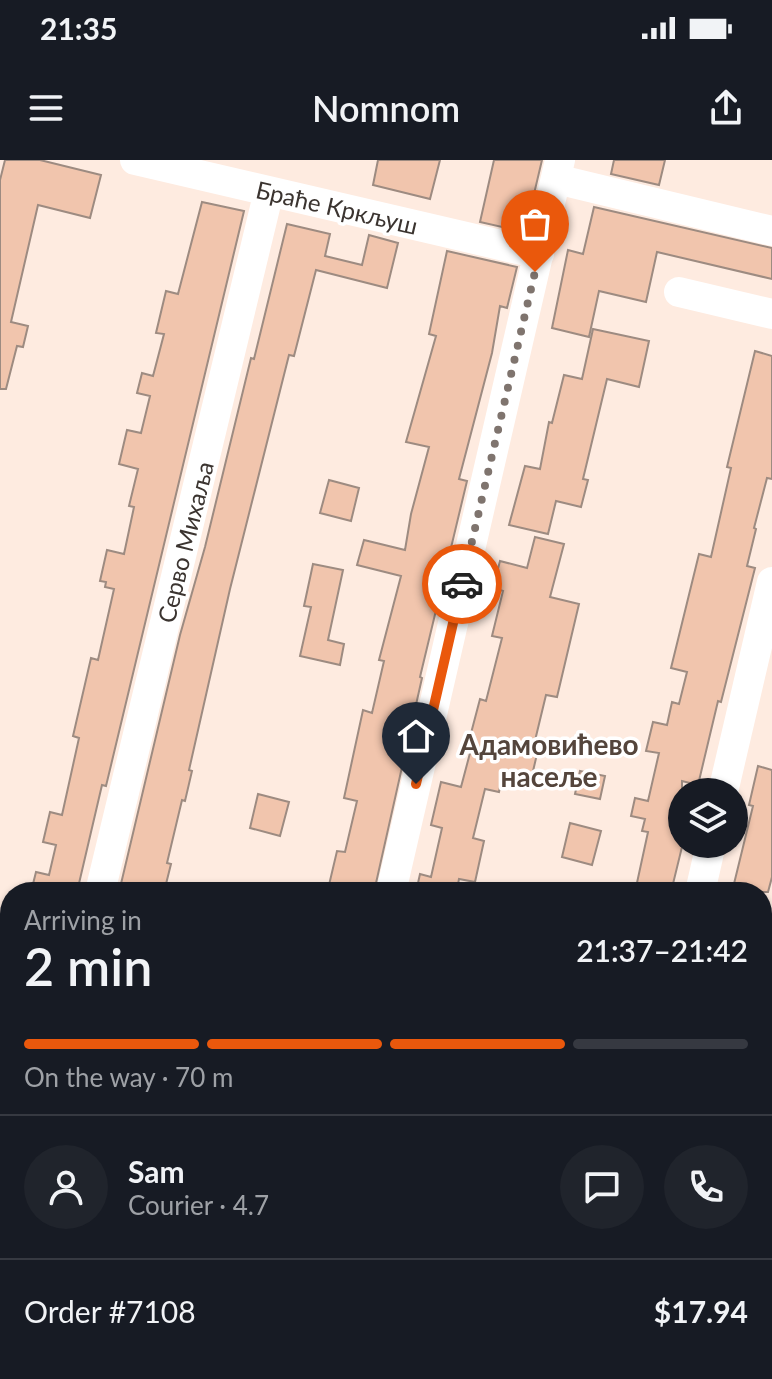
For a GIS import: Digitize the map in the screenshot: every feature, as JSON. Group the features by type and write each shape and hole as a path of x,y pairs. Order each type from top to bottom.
{"street":[{"name":"Браће Кркљуш","path":"135,160 539,254"},
{"path":"393,882 558,170 772,231"},
{"name":"Серво Михаља","path":"102,882 269,191"},
{"path":"679,292 772,314"},
{"path":"726,778 772,582"},
{"path":"702,882 708,858"}],"building":[{"path":"5,160 40,160 101,175 90,218 38,205 11,322 28,326 23,347 17,346 6,389 0,389 0,180"},
{"path":"378,160 440,160 430,199 373,185"},
{"path":"494,160 542,160 525,232 480,222"},
{"path":"614,160 665,160 659,185 611,174"},
{"path":"202,202 244,211 106,786 102,785 79,882 34,882 36,872 49,875 56,845 43,842 50,812 62,815 79,738 73,736 91,658 98,660 114,589 105,587 106,582 100,581 107,550 124,554 134,507 129,506 138,469 119,464 127,430 141,433 150,396 137,393 142,373 153,376 164,334 156,333 166,291 178,294"},
{"path":"594,207 772,248 772,279 657,252 646,302 599,291 589,337 552,328 568,250 583,254"},
{"path":"287,224 330,234 325,256 362,265 369,235 398,243 387,288 316,270 294,356 289,355 230,589 189,770 192,771 167,863 171,864 166,882 121,882 180,635 251,358 254,359"},
{"path":"447,251 517,267 507,308 500,306 492,353 459,479 467,481 420,677 376,882 330,882 337,851 345,852 357,801 344,798 363,710 372,713 384,661 379,660 401,576 357,565 364,540 405,550 429,447 406,442 436,336 429,334"},
{"path":"593,329 649,341 639,387 607,379 583,479 588,480 581,507 556,501 548,534 509,525 525,466 540,469 549,422 552,423 564,375 582,379"},
{"path":"755,351 772,356 772,479 767,478 754,528 747,566 755,568 700,778 668,778 668,858 679,858 673,882 637,882 648,832 642,831 645,819 631,816 635,798 648,801 659,753 646,751 653,722 667,725 672,702 679,704 687,672 671,668 699,554 711,557 731,468 727,467"},
{"path":"329,480 359,488 351,521 320,513"},
{"path":"535,537 564,544 550,597 579,604 557,697 546,695 532,753 537,754 530,784 502,778 499,792 485,789 473,838 484,841 475,882 459,879 458,882 418,882 420,874 431,877 442,828 431,825 441,782 461,787 480,699 486,701 502,638 492,636 503,591 493,588 500,561 527,568"},
{"path":"313,564 343,570 328,640 344,644 340,665 300,656 311,607 304,606"},
{"path":"758,766 772,770 771,882 734,882 740,858 748,858 748,826 753,806 749,805"},
{"path":"580,771 605,776 600,799 575,794"},
{"path":"258,794 289,802 280,836 250,828"},
{"path":"570,823 601,831 592,865 562,857"}],"way so far":[{"path":"462,584 535,272"}],"district":[{"name":"Адамовићево насеље","path":"549,760"}],"route":[{"path":"416,784 462,584"}]}
